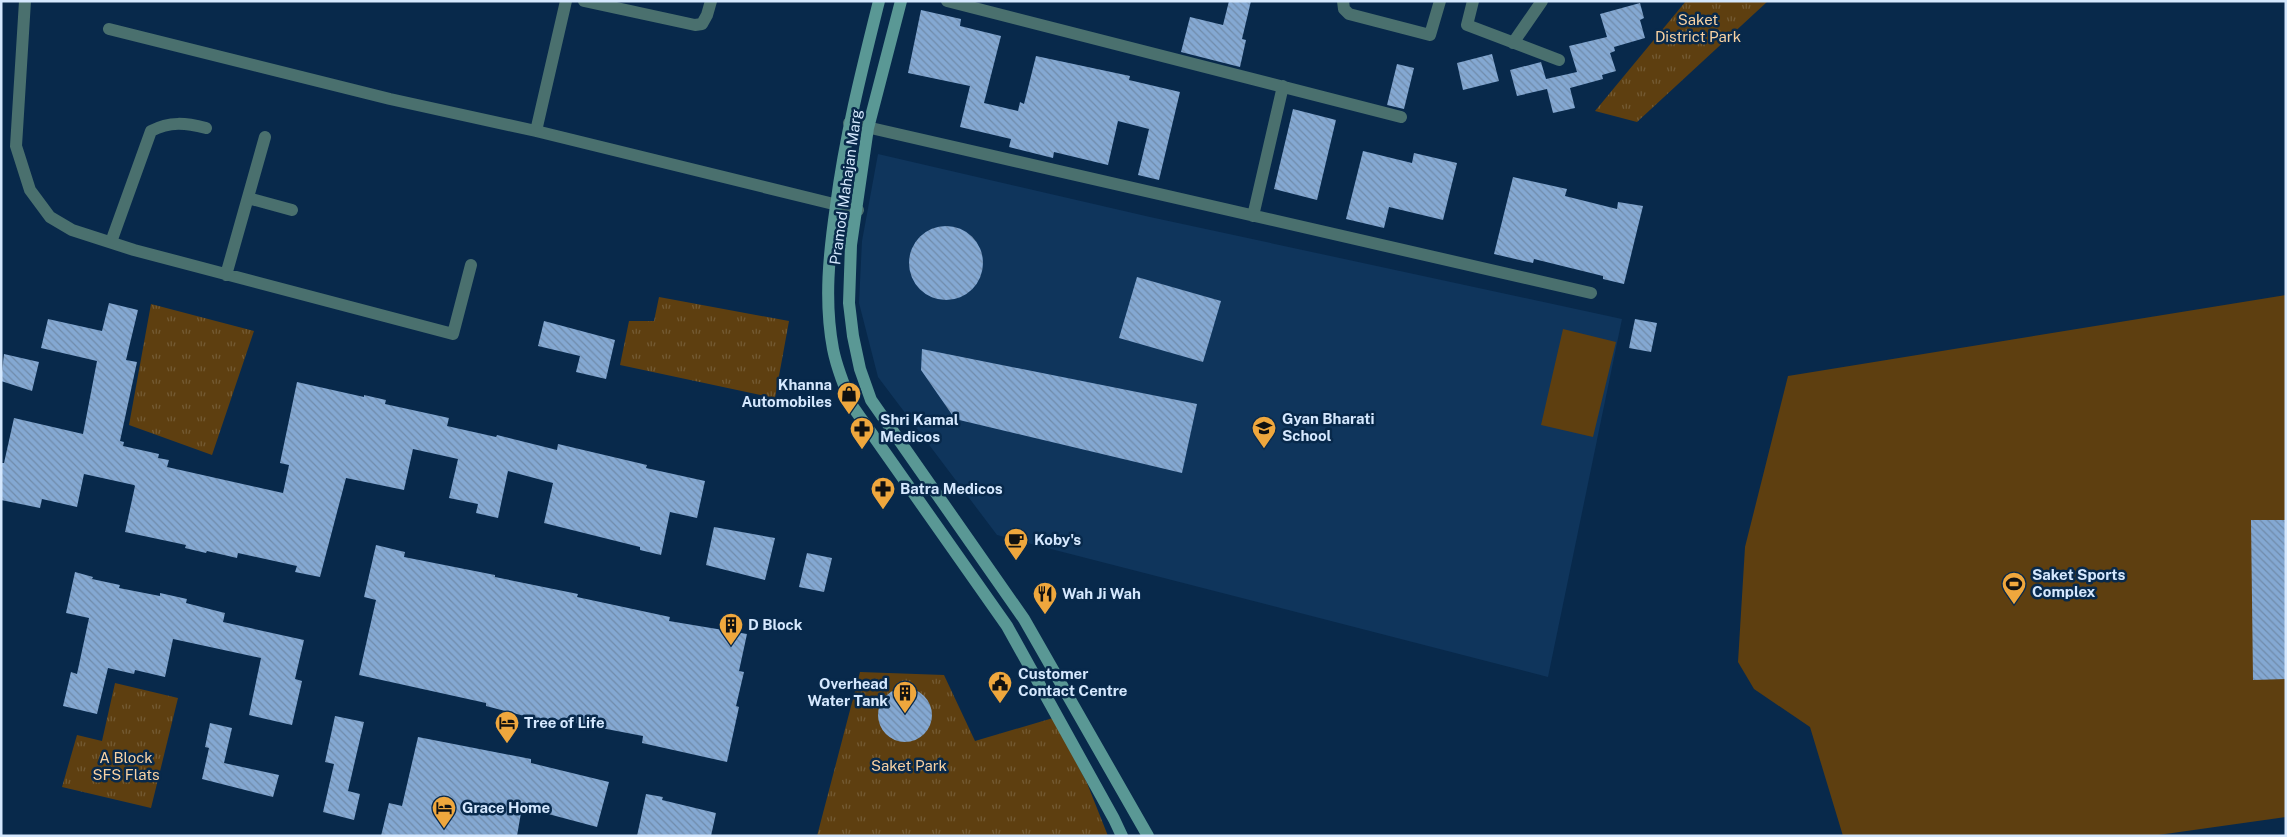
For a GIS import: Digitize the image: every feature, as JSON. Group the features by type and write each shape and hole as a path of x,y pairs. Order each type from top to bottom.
{"street":[{"path":"25,1 16,146 30,190 50,217 72,230 111,242 226,275 454,334 471,265"},
{"path":"536,131 566,1"},
{"path":"584,1 622,5 695,26 702,24 711,1"},
{"name":"Pramod Mahajan Marg","path":"879,1 849,123 829,244 827,292 834,351 853,407 1007,626 1122,836"},
{"name":"Pramod Mahajan Marg","path":"900,1 868,128 858,210 851,245 849,303 852,336 860,369 871,400 1024,619 1148,836"},
{"path":"948,1 1401,117"},
{"path":"1342,1 1344,9 1349,14 1430,35 1440,1"},
{"path":"1473,1 1467,25 1559,60"},
{"path":"1512,43 1542,1"},
{"path":"109,29 390,99 536,131 858,210"},
{"path":"1253,216 1283,86"},
{"path":"111,242 151,131 160,126 183,122 206,128"},
{"path":"849,123 1591,293"},
{"path":"226,275 265,137"},
{"path":"248,198 292,210"},
{"path":"829,244 851,245"}],"shaded area":[{"name":"Gyan Bharati School","path":"878,154 1150,217 1622,319 1548,677 997,535 878,377 859,303 862,241"}],"green space":[{"name":"Saket District Park","path":"1686,1 1768,1 1637,122 1595,111"},
{"name":"Saket Sports Complex","path":"2286,295 2286,817 2151,836 1843,836 1810,727 1754,689 1738,662 1745,547 1788,376"},
{"path":"659,297 789,321 775,398 620,365 629,321 654,321"},
{"path":"151,304 254,331 212,455 129,425"},
{"path":"1563,329 1616,342 1593,437 1541,425"},
{"name":"Saket Park","path":"860,672 944,675 975,741 1053,718 1087,783 1108,836 817,836"},
{"name":"A Block SFS Flats","path":"115,683 178,698 151,808 62,787 77,735 102,741"}],"building":[{"path":"1229,1 1251,1 1242,39 1246,40 1240,67 1181,52 1190,17 1223,25"},
{"path":"1640,3 1644,18 1640,20 1645,38 1614,47 1615,51 1610,53 1616,71 1602,75 1603,79 1570,88 1575,108 1553,113 1547,89 1517,96 1510,70 1541,62 1546,79 1577,72 1569,46 1607,37 1600,14"},
{"path":"921,10 961,19 960,26 1001,36 984,103 1018,111 1020,102 1024,104 1036,56 1130,76 1129,80 1180,92 1159,180 1138,175 1149,129 1118,121 1108,165 1054,152 1053,158 1009,147 1011,139 960,127 970,86 908,73"},
{"path":"1492,54 1499,81 1463,90 1457,63"},
{"path":"1397,64 1414,68 1404,109 1387,105"},
{"path":"1293,109 1336,120 1317,200 1274,189"},
{"path":"1363,151 1412,163 1414,153 1457,163 1443,220 1389,207 1384,228 1346,219"},
{"path":"1513,177 1567,189 1565,196 1617,209 1618,202 1643,206 1624,284 1603,279 1603,276 1534,259 1533,263 1494,254"},
{"path":"939,226 953,226 967,232 977,242 983,256 983,270 977,284 967,294 953,300 939,300 925,294 915,284 909,270 909,256 915,242 925,232"},
{"path":"1137,277 1221,301 1203,362 1119,338"},
{"path":"109,303 138,310 126,360 137,362 120,441 124,442 123,446 159,454 158,458 169,460 167,467 283,493 289,465 280,463 297,382 386,400 385,404 449,418 447,426 496,437 497,435 557,450 558,444 647,465 646,468 705,481 697,518 670,512 661,555 640,550 640,547 544,523 553,483 508,471 498,518 476,513 478,504 449,498 458,459 413,449 404,490 346,478 320,577 295,572 297,566 238,553 237,558 207,551 206,553 185,548 186,545 125,532 134,485 84,474 77,507 42,499 40,508 1,500 1,463 4,463 14,418 83,434 97,361 41,348 48,319 102,331"},
{"path":"1635,319 1657,323 1651,352 1629,348"},
{"path":"544,321 615,340 606,379 576,372 580,356 538,346"},
{"path":"922,349 1197,404 1182,473 955,419 921,370"},
{"path":"4,354 39,362 32,391 1,381"},
{"path":"2251,520 2286,520 2286,679 2253,680"},
{"path":"714,527 775,538 765,580 706,565"},
{"path":"376,545 405,552 404,557 578,594 577,597 670,617 669,621 747,634 739,671 744,672 736,706 739,707 727,762 642,743 643,736 549,718 548,722 486,706 486,703 359,675 376,600 364,597"},
{"path":"807,553 832,558 824,592 799,587"},
{"path":"75,572 93,577 92,579 120,585 119,588 160,596 160,593 187,599 186,603 225,613 223,622 304,640 295,679 302,681 292,725 249,715 261,658 173,639 165,677 135,670 134,674 108,668 97,714 63,706 71,672 77,674 89,618 66,613"},
{"name":"Overhead Water Tank","path":"905,688 915,690 924,696 930,705 932,715 930,725 924,734 915,740 905,742 895,740 886,734 880,725 878,715 880,705 886,696 895,690"},
{"path":"335,716 364,722 348,791 360,794 354,820 323,812 334,764 325,762"},
{"path":"210,723 232,728 224,763 279,775 273,797 202,779 209,748 205,747"},
{"path":"418,737 531,759 531,763 609,782 597,827 522,807 517,836 381,836 389,803 402,806"},
{"path":"646,794 663,797 662,800 716,813 711,836 637,836"}],"place":[{"name":"Khanna Automobiles","path":"849,415"},
{"name":"Gyan Bharati School","path":"1264,449"},
{"name":"Shri Kamal Medicos","path":"862,450"},
{"name":"Batra Medicos","path":"883,510"},
{"name":"Koby's","path":"1016,561"},
{"name":"Saket Sports Complex","path":"2014,605"},
{"name":"Wah Ji Wah","path":"1045,615"},
{"name":"D Block","path":"731,646"},
{"name":"Customer Contact Centre","path":"1000,704"},
{"name":"Overhead Water Tank","path":"905,714"},
{"name":"Tree of Life","path":"507,744"},
{"name":"Grace Home","path":"444,829"}]}
